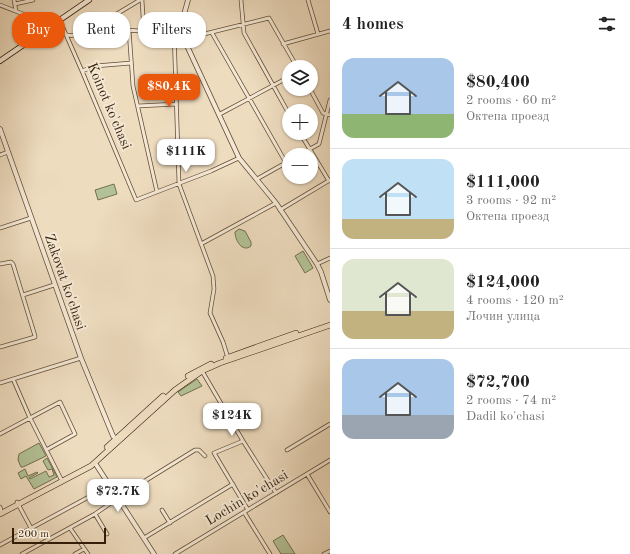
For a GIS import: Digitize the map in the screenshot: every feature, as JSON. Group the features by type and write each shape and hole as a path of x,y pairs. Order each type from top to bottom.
{"main road":[{"path":"65,17 89,0"},
{"path":"0,61 20,48"},
{"path":"1,511 94,462 175,390 202,370 228,358 330,322"},
{"path":"228,358 330,325"}],"street":[{"path":"14,0 16,11"},
{"path":"15,4 33,0"},
{"path":"120,12 141,0 142,12"},
{"path":"185,12 188,0"},
{"path":"241,0 244,33 283,104"},
{"path":"308,0 318,34"},
{"path":"0,4 16,11"},
{"path":"206,34 269,18 293,60"},
{"path":"283,44 330,31"},
{"name":"Koinot ko'chasi","path":"65,32 136,200 157,192"},
{"path":"212,33 282,154"},
{"path":"67,36 73,36"},
{"path":"130,46 133,86 157,192 239,158"},
{"path":"175,48 179,184 213,276 214,289 210,313 223,342 228,358"},
{"path":"188,48 239,158 276,203 317,264 330,300"},
{"path":"82,71 95,66 131,63"},
{"path":"220,114 282,81"},
{"path":"314,96 323,113 328,115"},
{"path":"312,148 319,144 328,115 330,100"},
{"path":"138,106 177,104"},
{"name":"Zakovat ko'chasi","path":"0,130 80,358 113,436 117,440"},
{"path":"0,155 8,152"},
{"path":"280,210 329,181 318,162"},
{"path":"257,179 282,165"},
{"path":"202,244 276,203"},
{"path":"0,228 31,218"},
{"path":"317,264 330,258"},
{"path":"0,264 12,262 36,336 0,347"},
{"path":"23,295 54,284"},
{"path":"0,384 80,358"},
{"path":"202,370 243,441 276,493"},
{"path":"14,379 20,397 62,480"},
{"path":"0,434 59,403 62,404 75,434 46,450"},
{"path":"287,450 330,424"},
{"path":"243,441 214,453 248,510"},
{"path":"22,554 95,514 134,486 140,484 196,450 199,450 205,456"},
{"name":"Lochin ko'chasi","path":"174,554 330,460"},
{"path":"94,462 154,554"},
{"path":"307,474 330,512"},
{"path":"144,538 233,484"},
{"path":"0,545 109,486"},
{"path":"18,503 31,528"},
{"path":"162,510 170,523"},
{"path":"244,512 269,554"},
{"path":"95,514 108,534"},
{"path":"70,528 88,554"},
{"path":"75,554 84,549"},
{"path":"324,554 330,551"}],"green space":[{"path":"114,184 117,194 98,200 95,190"},
{"path":"239,229 245,231 251,242 251,246 248,248 242,247 236,239 235,232"},
{"path":"303,251 313,268 305,273 295,256"},
{"path":"197,379 202,386 181,396 178,392"},
{"path":"39,443 46,456 21,467 18,460 19,454"},
{"path":"47,458 57,477 34,489 26,476 21,479 18,473 25,469 28,476 37,472 38,473 29,478 30,479 46,471 49,477 54,475 52,469 48,470 43,461"},
{"path":"283,535 295,554 281,554 273,541"}]}
